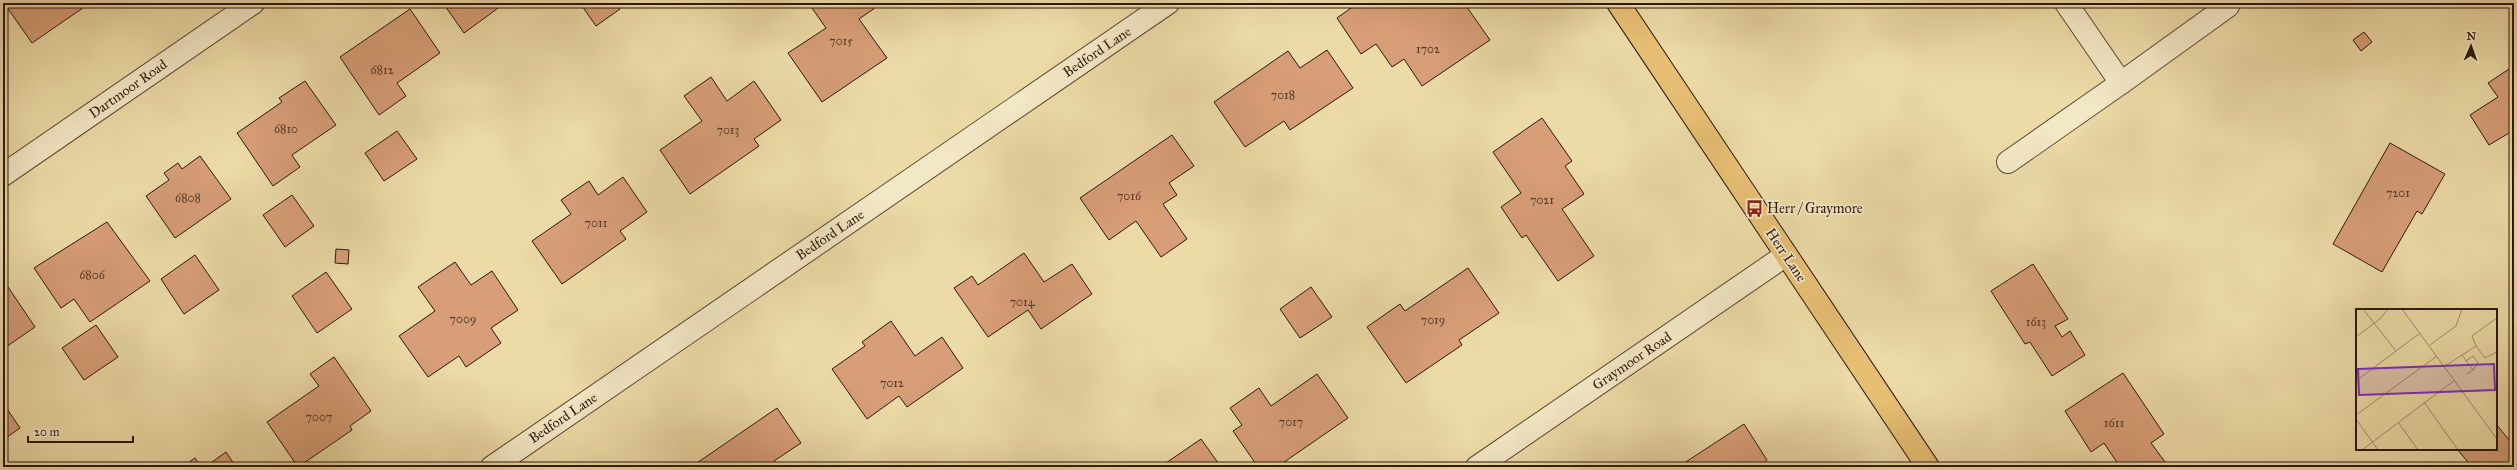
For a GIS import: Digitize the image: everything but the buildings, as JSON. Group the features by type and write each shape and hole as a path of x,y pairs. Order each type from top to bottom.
{"main road":[{"name":"Herr Lane","path":"1618,3 1928,467"}],"street":[{"name":"Dartmoor Road","path":"3,175 253,3"},
{"name":"Bedford Lane","path":"492,467 1168,3"},
{"path":"2066,3 2122,83"},
{"path":"2008,162 2122,83 2228,6 2229,3"},
{"name":"Graymoor Road","path":"1477,467 1786,255"}],"place":[{"name":"Herr / Graymore","path":"1754,208"}]}
